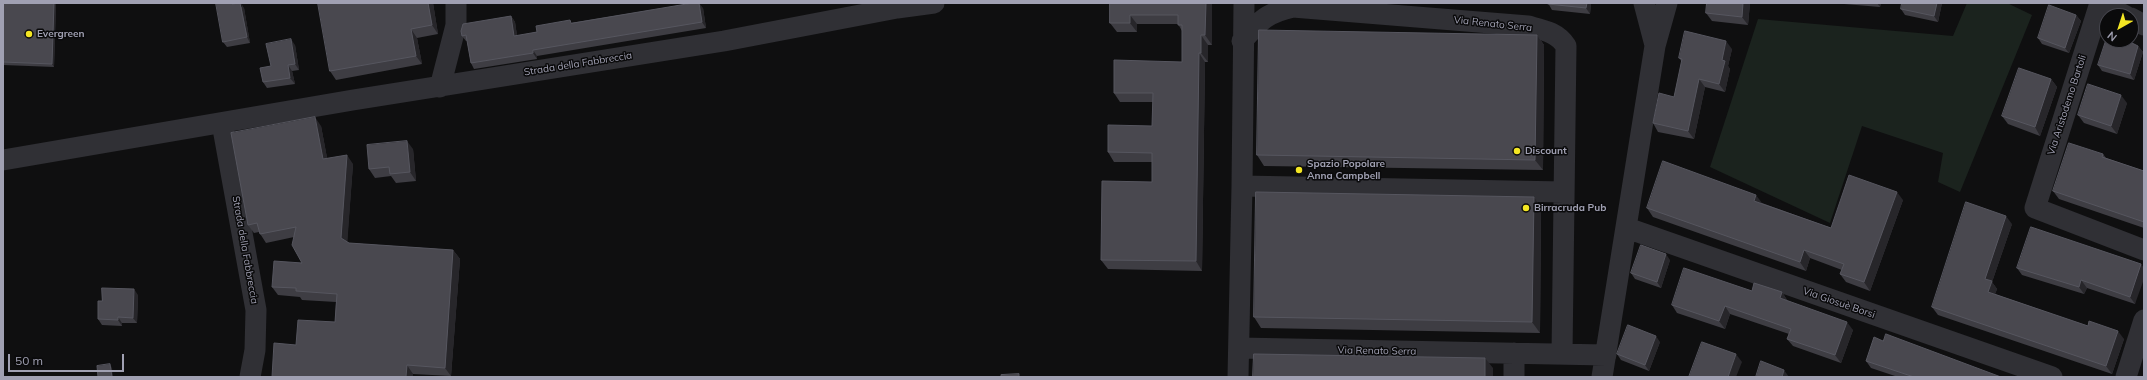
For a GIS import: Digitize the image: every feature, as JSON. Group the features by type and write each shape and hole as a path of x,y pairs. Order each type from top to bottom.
{"street":[{"path":"440,87 456,25 456,3"},
{"name":"Strada della Fabbreccia","path":"3,160 724,41 897,8 934,3"},
{"path":"1238,377 1242,186 1242,41 1244,3"},
{"path":"1644,3 1655,46"},
{"path":"1602,377 1655,46 1668,3"},
{"path":"2101,3 2111,8"},
{"name":"Via Aristodemo Bartoli","path":"2101,3 2035,208 2144,250"},
{"name":"Via Renato Serra","path":"1242,41 1258,22 1273,11 1293,7 1528,26 1550,32 1561,38 1566,46 1562,354"},
{"name":"Strada della Fabbreccia","path":"222,123 256,310 255,350 250,377"},
{"path":"1242,186 1564,192"},
{"name":"Via Giosuè Borsi","path":"1627,228 2052,377"},
{"path":"2126,377 2144,320"},
{"name":"Via Renato Serra","path":"1239,348 1606,355"},
{"path":"1514,353 1514,377"}],"shaded area":[{"path":"1967,3 2007,3 2032,15 1960,192 1938,182 1943,153 1862,126 1830,223 1710,167 1758,19 1953,36"}],"building":[{"name":"Evergreen","path":"3,3 54,3 52,64 3,62"},
{"path":"216,3 240,3 247,37 223,42"},
{"path":"318,3 428,3 432,25 411,29 416,56 330,71"},
{"path":"699,3 702,22 533,50 533,53 471,63 466,35 462,36 461,31 463,24 511,16 514,36 537,32 536,26 570,20 571,23"},
{"path":"1110,3 1206,3 1205,35 1201,35 1201,53 1199,53 1196,261 1101,260 1102,181 1152,182 1152,153 1108,152 1108,125 1152,126 1153,93 1114,93 1114,60 1182,62 1182,25 1178,25 1178,15 1130,15 1130,23 1110,23"},
{"path":"1548,3 1587,3 1586,8"},
{"path":"1707,3 1743,3 1742,17 1706,13"},
{"path":"1902,3 1937,3 1934,16 1901,9"},
{"path":"2049,5 2076,15 2065,48 2038,38"},
{"path":"1259,30 1537,35 1535,160 1257,155"},
{"path":"1685,31 1726,41 1722,60 1725,61 1719,84 1699,79 1688,131 1653,123 1659,93 1674,97 1682,59 1679,58"},
{"path":"291,39 295,64 288,65 290,78 263,82 260,68 271,66 266,44"},
{"path":"2103,48 2137,48 2130,74 2098,65"},
{"path":"2019,68 2051,79 2035,127 2002,116"},
{"path":"2088,84 2121,95 2111,126 2078,115"},
{"path":"315,117 323,159 347,155 341,238 349,243 453,250 445,368 407,365 406,377 272,377 274,343 296,345 298,320 335,322 337,294 296,291 296,288 272,287 274,261 302,263 292,245 296,227 260,234 257,223 248,225 231,133"},
{"path":"407,141 410,172 390,174 389,167 369,169 367,145"},
{"path":"2069,143 2103,154 2102,157 2144,171 2144,222 2053,191"},
{"path":"1663,161 1756,195 1754,201 1831,228 1849,175 1897,192 1864,282 1840,274 1844,264 1804,250 1800,262 1647,208"},
{"path":"1256,192 1534,197 1532,322 1254,317"},
{"path":"1966,202 2006,216 1985,279 1992,281 1988,292 2088,326 2089,321 2118,331 2106,366 1932,307"},
{"path":"2031,227 2141,264 2130,297 2081,280 2079,287 2017,268"},
{"path":"1641,245 1666,254 1657,282 1631,273"},
{"path":"1684,268 1752,291 1754,283 1782,292 1780,298 1847,322 1835,355 1787,339 1791,329 1725,306 1719,321 1672,305"},
{"path":"102,288 134,289 133,318 118,317 118,320 98,319 98,301 102,301"},
{"path":"1628,325 1656,336 1645,365 1617,354"},
{"path":"1886,334 2001,377 1914,377 1866,361 1874,337 1883,341"},
{"path":"1702,342 1736,354 1728,377 1689,377"},
{"path":"1254,354 1485,358 1485,377 1253,377"},
{"path":"1761,361 1784,370 1782,377 1756,377"},
{"path":"110,364 112,377 98,377 97,366"},
{"path":"1019,374 1019,377 1001,377 1001,375"}],"place":[{"name":"Evergreen","path":"29,34"},
{"name":"Discount","path":"1517,151"},
{"name":"Spazio Popolare Anna Campbell","path":"1299,170"},
{"name":"Birracruda Pub","path":"1526,208"}]}
